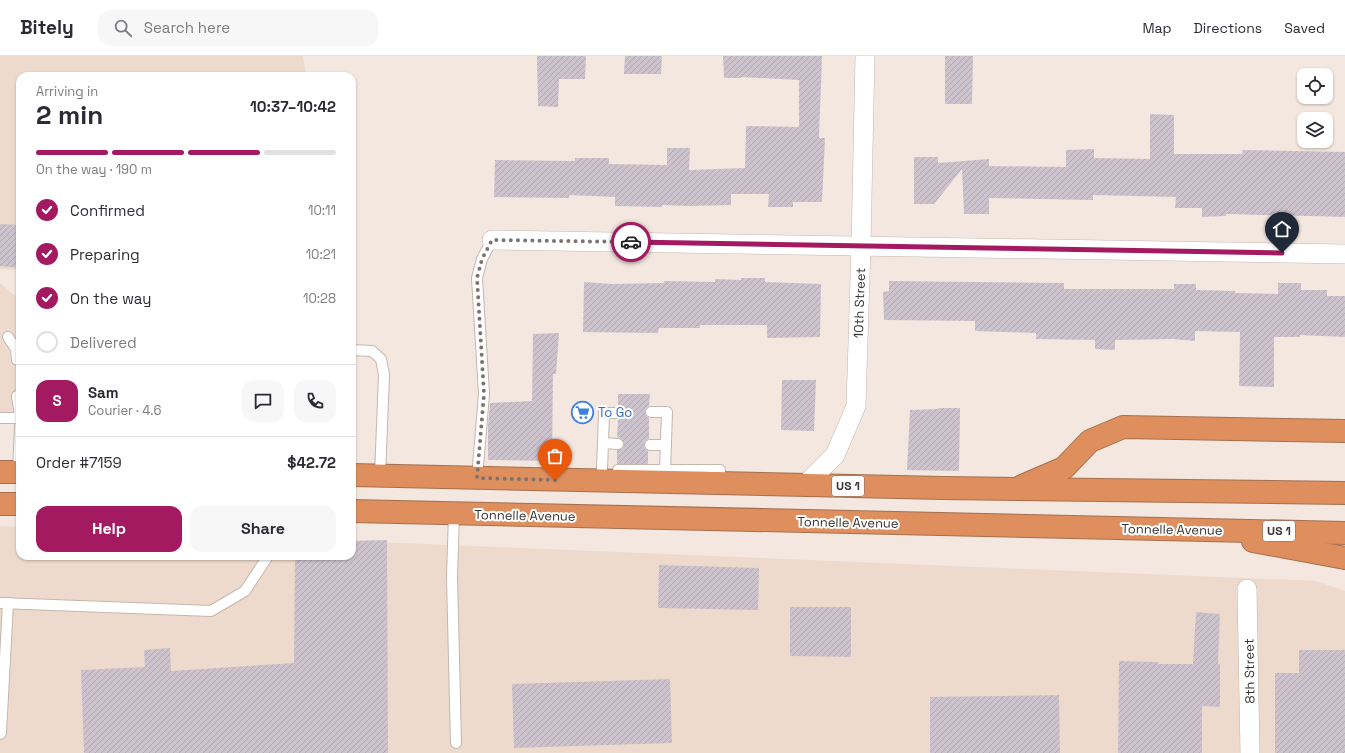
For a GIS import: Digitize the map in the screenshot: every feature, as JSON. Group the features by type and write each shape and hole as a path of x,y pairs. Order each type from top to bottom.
{"highway":[{"path":"1016,489 1064,468 1090,441 1124,427 1345,431"},
{"name":"US 1","path":"356,475 477,478 571,475 720,484 1345,493"},
{"path":"0,504 16,504"},
{"name":"Tonnelle Avenue","path":"356,511 1345,533"},
{"path":"1213,530 1264,544 1345,558"}],"street":[{"name":"10th Street","path":"805,485 835,455 856,406 865,56"},
{"path":"492,240 1345,254"},
{"name":"8th Street","path":"1247,589 1250,753"}],"lane":[{"path":"477,478 484,394 477,278 482,259 492,240"},
{"path":"8,337 16,349"},
{"path":"356,350 372,351 382,359 384,374 380,476"},
{"path":"650,412 667,412 665,470"},
{"path":"619,413 604,413 604,443 598,470 720,470 720,484"},
{"path":"0,418 16,417"},
{"path":"604,443 618,444"},
{"path":"650,444 666,445"},
{"path":"13,472 16,452"},
{"path":"454,514 452,577 456,743"},
{"path":"0,734 4,603 211,610 245,590 265,560"}],"shaded area":[{"path":"0,56 303,56 305,72 16,72 16,270 0,269"},
{"path":"0,283 16,297 16,410 0,424"},
{"path":"0,526 16,527 16,560 356,560 356,541 1316,581 1345,591 1345,753 0,753"}],"building":[{"path":"537,56 586,56 585,79 559,79 558,107 538,106"},
{"path":"625,56 662,56 661,74 624,74"},
{"path":"723,56 822,56 819,138 825,138 822,202 793,202 793,207 768,207 769,194 731,194 731,205 662,205 662,207 615,206 615,197 569,195 569,198 494,197 495,160 575,161 575,158 609,158 609,164 667,165 667,148 690,148 689,170 745,168 746,126 799,127 799,80 741,77 724,78"},
{"path":"945,56 973,56 972,104 945,104"},
{"path":"1150,114 1174,115 1174,154 1242,154 1243,150 1345,152 1345,217 1226,214 1226,216 1202,217 1202,208 1175,208 1176,197 1093,195 1093,200 989,198 989,214 964,214 962,169 934,204 914,204 914,157 938,157 938,163 989,159 989,166 1066,167 1066,150 1094,149 1094,158 1150,159"},
{"path":"0,224 16,225 16,268 0,266"},
{"path":"741,278 765,278 765,282 821,284 820,337 767,338 767,325 700,325 700,328 659,328 658,333 583,332 584,282 612,284 664,283 664,281 715,282 715,279 741,280"},
{"path":"889,281 1064,283 1064,289 1174,289 1174,284 1196,284 1196,290 1278,294 1278,283 1301,283 1301,290 1327,290 1327,296 1345,296 1345,337 1300,335 1300,337 1274,337 1274,387 1239,386 1240,332 1195,331 1195,341 1173,339 1115,340 1115,350 1095,349 1095,340 1036,339 1036,333 975,331 975,321 884,320 883,292 889,291"},
{"path":"559,333 556,374 553,374 552,461 488,460 490,403 532,401 533,334"},
{"path":"782,380 816,380 814,431 781,430"},
{"path":"618,394 650,394 649,406 646,408 645,412 646,416 649,418 649,439 645,441 644,445 645,449 648,451 648,464 617,464 617,450 623,448 624,444 622,439 617,437 618,420 623,418 625,413 623,408 618,406"},
{"path":"960,408 959,471 907,470 910,410"},
{"path":"387,540 388,753 84,753 81,670 145,667 144,650 170,648 171,671 294,663 295,560 356,560 356,541"},
{"path":"659,565 759,568 758,610 658,608"},
{"path":"790,607 851,607 851,657 790,656"},
{"path":"1196,612 1220,614 1218,664 1220,664 1220,707 1202,706 1202,753 1118,753 1119,661 1158,662 1158,664 1193,664"},
{"path":"1299,650 1345,650 1345,753 1275,753 1275,673 1299,673"},
{"path":"670,679 672,743 514,748 512,684"},
{"path":"1059,695 1060,753 930,753 930,697"}],"way so far":[{"path":"555,480 477,478 484,394 477,278 482,259 492,240 631,242"}],"place":[{"name":"To Go","path":"583,412"}],"route":[{"path":"631,242 1282,253"}]}
